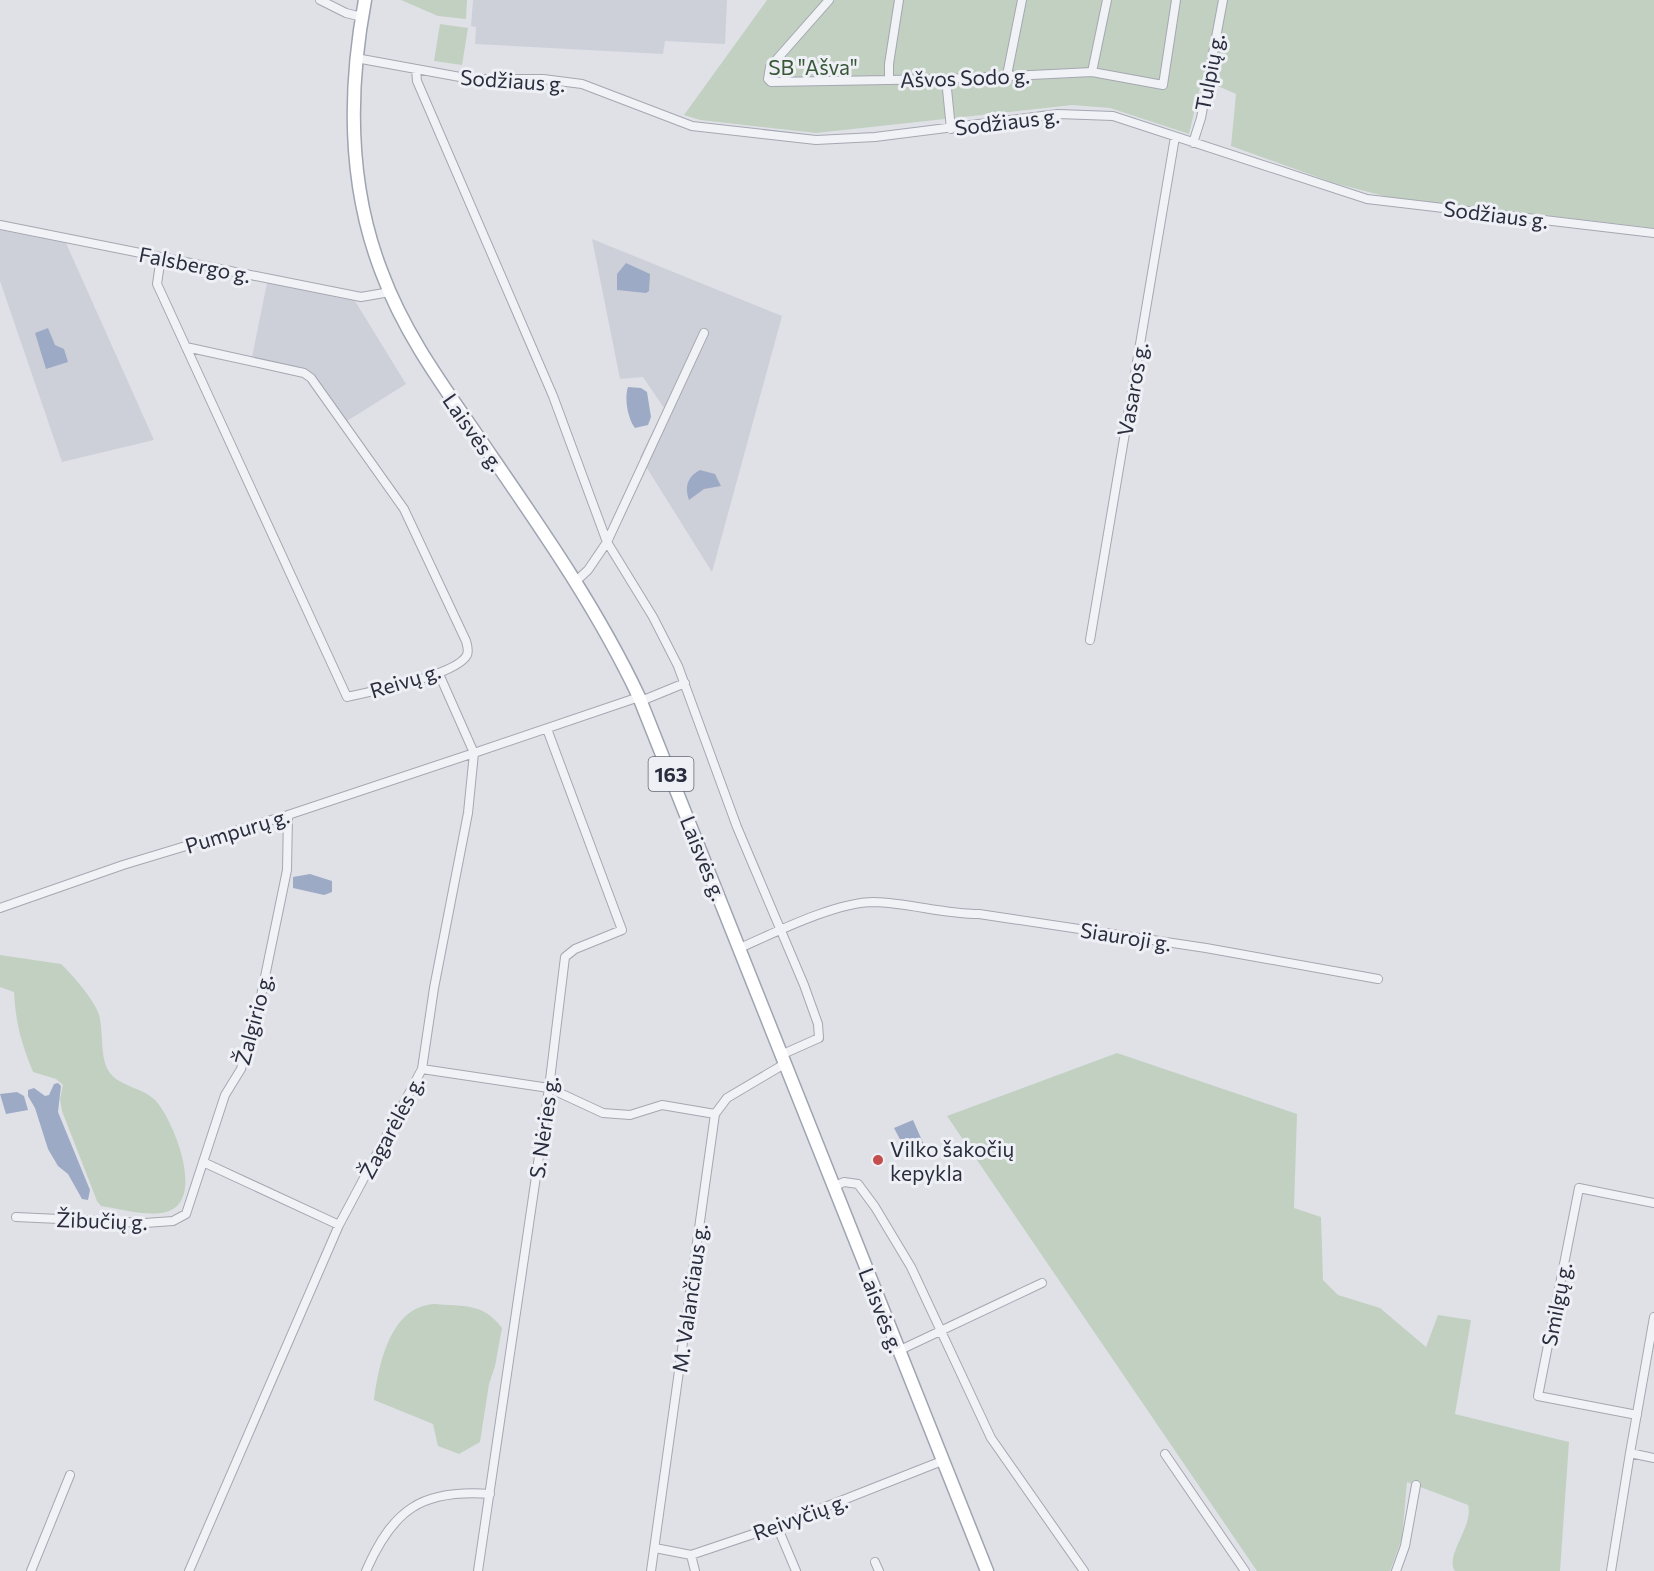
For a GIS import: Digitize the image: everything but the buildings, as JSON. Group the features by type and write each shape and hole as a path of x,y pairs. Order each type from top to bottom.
{"main road":[{"name":"Laisvės g.","path":"365,0 356,58 353,110 358,177 374,251 390,292 438,379 575,582 615,648 640,699 987,1571"}],"street":[{"path":"320,0 346,13 362,17"},
{"name":"Ašvos Sodo g.","path":"829,0 770,67 768,79 777,83 946,79 1092,72 1162,85 1176,0"},
{"path":"889,80 889,64 899,0"},
{"path":"1007,75 1022,0"},
{"path":"1092,72 1107,0"},
{"name":"Tulpių g.","path":"1193,143 1201,118 1223,0"},
{"name":"Sodžiaus g.","path":"356,58 471,79 543,80 582,84 692,126 816,140 875,137 951,129 1058,114 1087,113 1113,116 1367,199 1654,233"},
{"path":"416,69 417,81 553,396 607,542 653,617 685,683 737,827 804,985 820,1034 815,1042 784,1059 727,1098 715,1114 662,1105 630,1114 603,1113 549,1088 422,1069"},
{"path":"946,79 951,129"},
{"name":"Vasaros g.","path":"1090,640 1175,137"},
{"name":"Falsbergo g.","path":"0,225 361,297 390,292"},
{"name":"Reivų g.","path":"161,257 157,284 347,697 439,674 467,655 466,641 404,510 311,378 304,373 252,360 186,347"},
{"path":"575,582 588,570 607,542 704,333"},
{"path":"439,674 474,753 685,683"},
{"name":"S. Nėries g.","path":"478,1571 549,1088 565,957 575,949 622,930 547,729"},
{"name":"Pumpurų g.","path":"0,908 123,865 288,815 474,753"},
{"name":"Žagarėlės g.","path":"189,1571 339,1225 422,1069 434,988 466,824 474,753"},
{"name":"Žalgirio g.","path":"186,1214 225,1095 241,1069 261,996 287,870 288,815"},
{"name":"Siauroji g.","path":"740,948 836,908 874,902 960,914 979,914 1184,944 1378,979"},
{"name":"M. Valančiaus g.","path":"651,1571 715,1114"},
{"path":"203,1162 339,1225"},
{"path":"835,1186 850,1182 864,1190 911,1267 991,1438 1084,1571"},
{"name":"Smilgų g.","path":"1637,1415 1538,1395 1579,1188 1654,1203"},
{"name":"Žibučių g.","path":"16,1217 145,1222 173,1221 186,1214"},
{"path":"898,1351 941,1333 1042,1283"},
{"path":"1611,1571 1654,1317"},
{"path":"1630,1453 1654,1458"},
{"path":"1165,1454 1245,1571"},
{"name":"Reivyčių g.","path":"655,1548 691,1555 777,1526 942,1461"},
{"path":"31,1571 70,1475"},
{"path":"1396,1571 1405,1546 1416,1485"},
{"path":"366,1571 378,1543 393,1522 415,1506 440,1495 490,1494"},
{"path":"777,1526 796,1571"},
{"path":"691,1555 695,1571"},
{"path":"875,1562 879,1571"}],"shaded area":[{"path":"473,0 727,0 725,44 665,41 663,54 475,44 476,27 471,26"},
{"path":"0,230 66,243 154,440 62,462 0,281"},
{"path":"592,239 782,316 712,572 640,457 664,408 643,377 620,379"},
{"path":"267,283 355,301 406,384 347,421 307,371 252,357"}],"green space":[{"path":"401,0 467,0 466,19 438,16"},
{"name":"SB \"Ašva\"","path":"767,0 1654,0 1654,228 1388,197 1334,183 1231,146 1236,94 1202,79 1189,134 1110,108 1072,105 816,133 700,120 684,115"},
{"path":"440,24 468,28 462,65 434,61"},
{"path":"0,955 61,964 77,981 97,1009 104,1060 110,1073 156,1101 177,1140 185,1175 185,1191 179,1203 169,1211 153,1214 135,1212 101,1206 97,1201 62,1111 60,1099 63,1085 56,1079 33,1072 20,1033 14,992 0,987"},
{"path":"1117,1053 1297,1114 1294,1208 1321,1217 1323,1280 1338,1295 1380,1308 1426,1347 1438,1315 1471,1320 1455,1414 1569,1442 1560,1571 1455,1571 1453,1557 1467,1522 1468,1505 1407,1482 1402,1538 1390,1571 1257,1571 947,1116"},
{"path":"435,1304 472,1307 487,1314 502,1328 489,1384 480,1442 459,1454 438,1446 433,1424 374,1400 379,1370 397,1326 407,1315 420,1307"}],"water":[{"path":"626,263 650,274 649,291 646,293 617,290 617,274"},
{"path":"48,328 55,345 64,349 68,362 46,369 35,333"},
{"path":"628,387 641,388 647,392 651,417 648,425 635,428 627,403"},
{"path":"700,470 715,474 721,486 704,489 689,500 688,482"},
{"path":"310,874 332,881 332,892 324,895 293,888 293,877"},
{"path":"58,1083 61,1086 58,1112 90,1190 88,1200 82,1199 68,1174 58,1166 48,1149 35,1108 28,1096 28,1090 34,1088 45,1096 49,1095 54,1084"},
{"path":"17,1092 24,1096 28,1110 6,1114 0,1094"},
{"path":"913,1120 924,1145 912,1152 905,1149 894,1128"}],"place":[{"name":"Vilko šakočių kepykla","path":"878,1160"}]}
